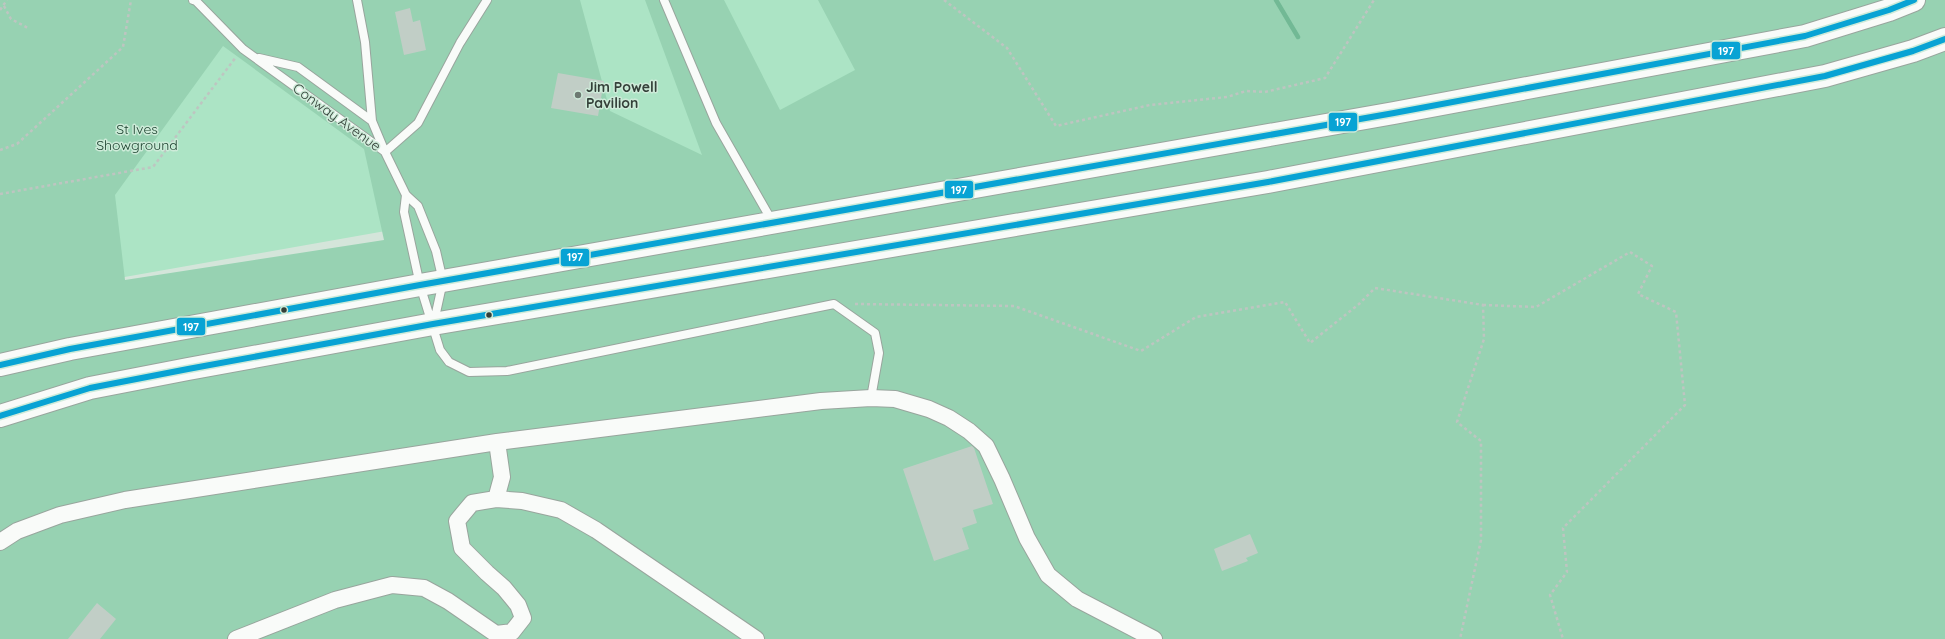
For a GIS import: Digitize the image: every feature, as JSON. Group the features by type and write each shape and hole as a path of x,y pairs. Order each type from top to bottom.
{"highway":[{"path":"0,365 70,349 420,285 1394,113 1805,36 1889,10 1914,0"},
{"path":"0,416 90,388 433,324 1276,180 1825,76 1913,51 1945,40"}],"street":[{"path":"0,542 17,531 60,515 125,500 497,442 821,401 871,398 895,400 929,409 949,418 969,431 986,446 1027,538 1048,575 1077,599 1154,639"},
{"path":"496,500 502,476 497,442"},
{"path":"236,639 336,600 392,585 424,588 448,601 496,634 512,632 523,618 518,605 504,588 486,573 462,548 457,522 472,503 496,500 522,501 561,510 596,530 756,639"}],"lane":[{"name":"Conway Avenue","path":"195,0 243,49 385,152"},
{"name":"Conway Avenue","path":"357,0 365,42 372,121 385,152"},
{"path":"433,324 443,281 436,251 418,206 406,195 385,152 418,123 460,43 487,0"},
{"path":"664,0 716,123 774,223"},
{"path":"254,56 298,67 372,121"},
{"path":"406,195 404,212 420,285 440,350 449,362 468,372 507,371 834,304 875,333 879,353 871,398"}],"path":[{"path":"0,10 7,0"},
{"path":"0,150 18,144 123,48 131,0"},
{"path":"944,0 1007,48 1056,126 1150,105 1227,97 1246,91 1265,92 1325,78 1373,0"},
{"path":"4,6 11,19 28,28"},
{"path":"0,194 153,167 243,49"},
{"path":"834,304 1014,306 1141,351 1196,316 1285,302 1310,343 1359,304 1375,288 1483,305 1536,307 1630,252 1652,266 1638,294 1676,312 1685,405 1563,528 1567,572 1550,595 1563,639"},
{"path":"1460,639 1482,540 1481,441 1457,422 1484,339 1483,305"}],"green space":[{"name":"St Ives Showground","path":"0,0 990,0 895,141 0,299"},
{"path":"0,0 580,0 610,111 702,155 645,0 724,0 780,110 855,70 818,0 1945,0 1945,639 0,639","holes":["223,46 364,149 384,240 125,280 115,195"]}],"building":[{"path":"410,8 413,22 420,20 426,50 404,55 395,12"},
{"name":"Jim Powell Pavilion","path":"558,73 604,81 598,116 551,108"},
{"path":"972,446 993,504 973,510 977,523 962,528 969,549 934,561 903,469"},
{"path":"1250,534 1258,553 1246,558 1248,561 1222,571 1214,549"},
{"path":"97,603 116,619 100,639 68,639"}],"waterway":[{"path":"1276,0 1298,37"}],"transit line":[{"name":"197","path":"0,365 70,349 420,285 1394,113 1805,36 1889,10 1914,0"},
{"name":"197","path":"0,416 90,388 188,369 433,324 1268,182 1825,76 1913,51 1945,39"}],"place":[{"name":"Jim Powell Pavilion","path":"578,95"}]}
